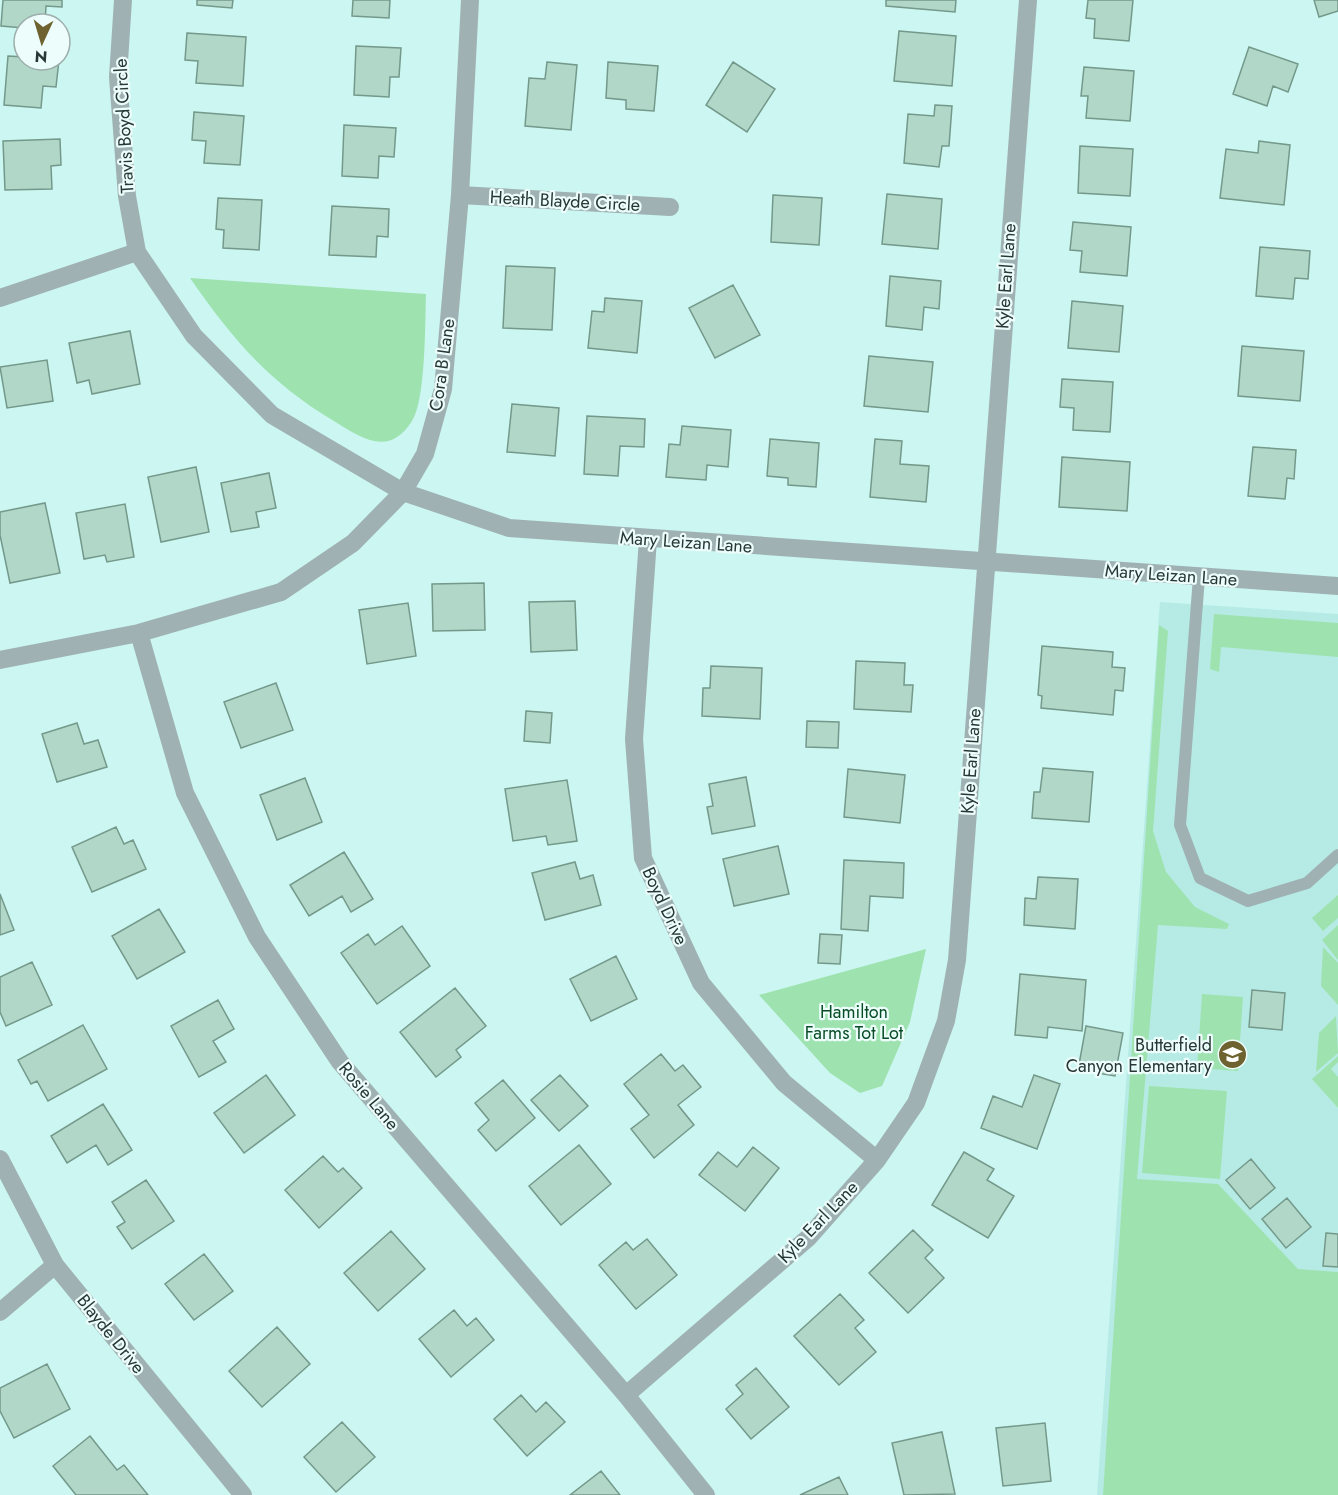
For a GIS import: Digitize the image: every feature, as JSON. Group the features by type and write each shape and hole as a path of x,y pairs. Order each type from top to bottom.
{"street":[{"name":"Travis Boyd Circle","path":"123,0 118,77 127,196 137,252"},
{"name":"Cora B Lane","path":"0,660 139,633 281,592 353,543 403,492 425,454 442,388 460,195 470,0"},
{"name":"Kyle Earl Lane","path":"626,1395 808,1238 877,1160 916,1103 946,1021 957,960 1028,0"},
{"name":"Heath Blayde Circle","path":"460,195 670,207"},
{"path":"0,298 137,252"},
{"name":"Mary Leizan Lane","path":"137,252 194,336 272,415 403,492 509,528 1338,586"},
{"name":"Boyd Drive","path":"648,539 634,739 643,858 701,983 784,1083 877,1160"},
{"name":"Rosie Lane","path":"139,633 184,793 257,937 340,1062 626,1395 706,1495"},
{"name":"Blayde Drive","path":"0,1159 55,1265 243,1495"},
{"path":"0,1312 55,1265"}],"lane":[{"path":"1199,577 1180,825 1200,878 1248,902 1306,883 1338,855"}],"shaded area":[{"name":"Butterfield Canyon Elementary","path":"1160,602 1338,614 1338,1495 1097,1495"}],"green space":[{"path":"190,278 426,294 422,379 417,411 412,421 394,439 385,442 375,441 355,434 311,406 271,375 254,358 237,340"},
{"path":"1214,614 1338,623 1338,657 1221,647 1219,672 1210,669"},
{"path":"1159,625 1168,631 1153,831 1166,872 1195,907 1229,924 1227,929 1158,925 1137,1179 1218,1184 1298,1269 1338,1272 1338,1495 1103,1495"},
{"path":"1338,895 1338,918 1323,931 1312,918"},
{"path":"1338,925 1338,960 1322,940"},
{"path":"1323,947 1338,963 1338,1005 1321,986"},
{"name":"Hamilton Farms Tot Lot","path":"926,949 910,1022 882,1086 860,1093 830,1073 759,995"},
{"path":"1202,994 1243,997 1238,1071 1197,1068"},
{"path":"1336,1016 1338,1053 1316,1072 1319,1033"},
{"path":"1338,1056 1338,1062 1331,1069 1338,1077 1338,1108 1312,1079"},
{"path":"1149,1086 1227,1091 1220,1179 1142,1173"}],"building":[{"path":"3,0 62,0 62,7 46,6 46,12 12,12 12,27 1,26"},
{"path":"197,0 233,0 232,8 197,5"},
{"path":"353,0 390,0 389,18 352,16"},
{"path":"886,0 956,0 955,12 886,6"},
{"path":"1088,0 1133,0 1129,41 1094,38 1095,19 1086,18"},
{"path":"1314,0 1338,0 1338,11 1319,17"},
{"path":"899,31 956,36 952,86 894,81"},
{"path":"187,33 246,37 243,86 196,83 198,61 185,60"},
{"path":"356,46 401,48 399,77 390,77 389,97 354,95"},
{"path":"1249,47 1298,64 1288,92 1273,86 1267,106 1233,94"},
{"path":"8,56 12,56 12,72 58,72 56,87 43,86 41,108 4,105"},
{"path":"547,62 577,65 571,130 525,126 529,78 545,79"},
{"path":"608,62 658,66 654,111 626,109 626,100 606,98"},
{"path":"733,62 775,89 747,132 706,105"},
{"path":"1084,67 1134,71 1130,121 1086,118 1088,96 1081,96"},
{"path":"935,105 952,106 949,146 942,146 939,167 904,163 908,114 934,116"},
{"path":"194,112 244,116 240,165 204,163 206,141 192,140"},
{"path":"344,125 396,128 394,157 379,156 378,178 342,176"},
{"path":"60,139 61,165 51,166 52,189 5,190 3,141"},
{"path":"1259,141 1290,145 1284,205 1220,198 1226,149 1258,153"},
{"path":"1080,146 1133,149 1130,196 1078,193"},
{"path":"887,194 942,199 938,249 882,244"},
{"path":"773,195 822,198 819,245 771,242"},
{"path":"218,198 262,200 259,250 223,248 224,230 216,229"},
{"path":"332,206 389,209 388,237 377,236 376,257 329,255"},
{"path":"1073,222 1131,227 1127,276 1080,272 1082,251 1070,250"},
{"path":"1260,247 1310,251 1308,279 1295,278 1293,299 1256,296"},
{"path":"506,266 555,268 552,330 503,328"},
{"path":"890,276 941,281 939,309 924,307 922,330 886,326"},
{"path":"733,285 760,335 715,358 689,308"},
{"path":"605,298 642,301 637,353 588,348 592,311 604,312"},
{"path":"1072,301 1123,306 1119,352 1068,348"},
{"path":"130,331 140,384 92,394 89,380 77,383 69,343"},
{"path":"1242,346 1304,351 1300,401 1238,396"},
{"path":"869,356 933,362 928,412 864,406"},
{"path":"47,360 53,401 7,408 0,367"},
{"path":"1062,379 1113,382 1110,432 1073,430 1074,408 1060,407"},
{"path":"512,404 559,408 555,456 507,452"},
{"path":"587,416 645,419 644,447 620,446 618,476 584,474"},
{"path":"682,426 731,430 728,467 707,465 706,480 666,477 669,444 680,445"},
{"path":"770,439 819,443 816,487 788,485 788,478 767,476"},
{"path":"875,439 902,441 900,464 929,466 926,502 870,497"},
{"path":"1253,447 1296,450 1294,479 1287,478 1285,499 1248,496"},
{"path":"1062,457 1130,462 1127,511 1059,507"},
{"path":"196,467 209,532 161,542 148,477"},
{"path":"269,473 276,508 256,512 259,527 231,532 221,483"},
{"path":"45,503 60,573 10,583 0,535 0,512"},
{"path":"125,504 134,557 107,562 105,555 84,559 76,513"},
{"path":"484,583 485,630 433,631 432,584"},
{"path":"575,601 577,650 531,652 529,602"},
{"path":"408,603 416,656 367,664 359,610"},
{"path":"1042,646 1113,652 1112,667 1125,668 1123,691 1115,690 1113,715 1041,708 1042,696 1038,695"},
{"path":"856,661 905,663 904,685 913,685 911,712 854,709"},
{"path":"711,666 762,668 760,719 702,716 703,688 710,688"},
{"path":"276,683 293,730 241,748 224,702"},
{"path":"526,711 552,713 550,743 524,741"},
{"path":"807,721 839,722 838,748 806,747"},
{"path":"77,723 84,744 98,740 107,767 57,782 42,734"},
{"path":"1043,768 1093,772 1089,822 1032,818 1034,792 1040,792"},
{"path":"848,769 905,775 900,823 844,817"},
{"path":"746,777 755,826 712,834 707,807 713,806 709,784"},
{"path":"305,778 322,822 277,840 260,795"},
{"path":"567,780 577,841 548,845 546,836 513,841 505,789"},
{"path":"116,827 124,844 133,840 146,869 92,892 72,847"},
{"path":"778,846 789,894 734,906 723,859"},
{"path":"344,852 373,899 351,912 342,896 309,916 290,885"},
{"path":"844,860 904,863 903,898 870,896 868,931 841,929"},
{"path":"575,862 580,879 593,875 601,905 545,920 532,873"},
{"path":"1038,877 1078,879 1075,929 1024,925 1025,898 1036,899"},
{"path":"0,894 14,930 0,935"},
{"path":"159,909 185,952 137,979 112,936"},
{"path":"402,926 430,966 377,1004 341,953 368,934 375,945"},
{"path":"820,934 842,935 840,964 818,963"},
{"path":"616,956 637,999 591,1021 570,979"},
{"path":"32,962 52,1005 6,1026 0,1012 0,977"},
{"path":"1020,974 1086,980 1082,1031 1048,1027 1047,1038 1015,1035"},
{"path":"455,988 486,1026 456,1050 461,1057 436,1077 400,1032"},
{"path":"1252,990 1285,993 1282,1030 1249,1027"},
{"path":"218,1000 234,1029 213,1041 226,1062 199,1077 171,1026"},
{"path":"83,1025 107,1069 48,1101 37,1081 31,1084 18,1060"},
{"path":"1086,1026 1123,1033 1115,1076 1078,1070"},
{"path":"661,1054 675,1071 683,1065 701,1087 678,1105 694,1125 654,1158 631,1129 649,1115 624,1084"},
{"path":"266,1075 295,1115 244,1153 214,1113"},
{"path":"560,1075 588,1106 559,1131 531,1100"},
{"path":"1034,1075 1060,1084 1037,1149 981,1128 993,1096 1022,1107"},
{"path":"503,1080 535,1118 496,1151 478,1130 489,1120 475,1103"},
{"path":"103,1104 132,1150 108,1165 96,1145 67,1163 51,1136"},
{"path":"579,1145 611,1184 561,1225 529,1186"},
{"path":"753,1147 779,1168 745,1211 699,1175 718,1152 737,1167"},
{"path":"964,1152 994,1169 987,1180 1014,1196 988,1238 932,1205"},
{"path":"323,1156 338,1172 343,1168 362,1188 319,1228 285,1190"},
{"path":"1251,1159 1275,1188 1250,1209 1226,1180"},
{"path":"146,1180 174,1221 132,1249 117,1227 125,1222 112,1202"},
{"path":"1287,1198 1311,1227 1286,1248 1262,1219"},
{"path":"913,1230 933,1250 925,1258 944,1278 908,1313 869,1273"},
{"path":"391,1231 425,1269 378,1311 344,1273"},
{"path":"1326,1233 1338,1234 1338,1267 1323,1266"},
{"path":"647,1239 677,1275 636,1309 599,1265 626,1242 633,1250"},
{"path":"204,1254 233,1291 194,1320 165,1284"},
{"path":"840,1294 864,1320 855,1328 876,1352 839,1385 794,1336"},
{"path":"454,1310 467,1326 476,1318 494,1340 451,1377 419,1339"},
{"path":"277,1327 310,1364 262,1407 229,1371"},
{"path":"47,1364 70,1409 14,1438 0,1411 0,1388"},
{"path":"756,1368 789,1407 751,1439 726,1409 743,1394 736,1385"},
{"path":"521,1395 536,1412 546,1402 565,1422 527,1456 494,1419"},
{"path":"342,1422 375,1457 336,1492 304,1457"},
{"path":"1045,1423 1051,1481 1003,1486 996,1428"},
{"path":"942,1432 955,1494 904,1495 892,1443"},
{"path":"90,1436 117,1470 124,1465 148,1495 76,1495 53,1466"},
{"path":"601,1471 620,1495 570,1495"},
{"path":"839,1477 848,1495 800,1495"}],"place":[{"name":"Butterfield Canyon Elementary","path":"1233,1055"}]}
